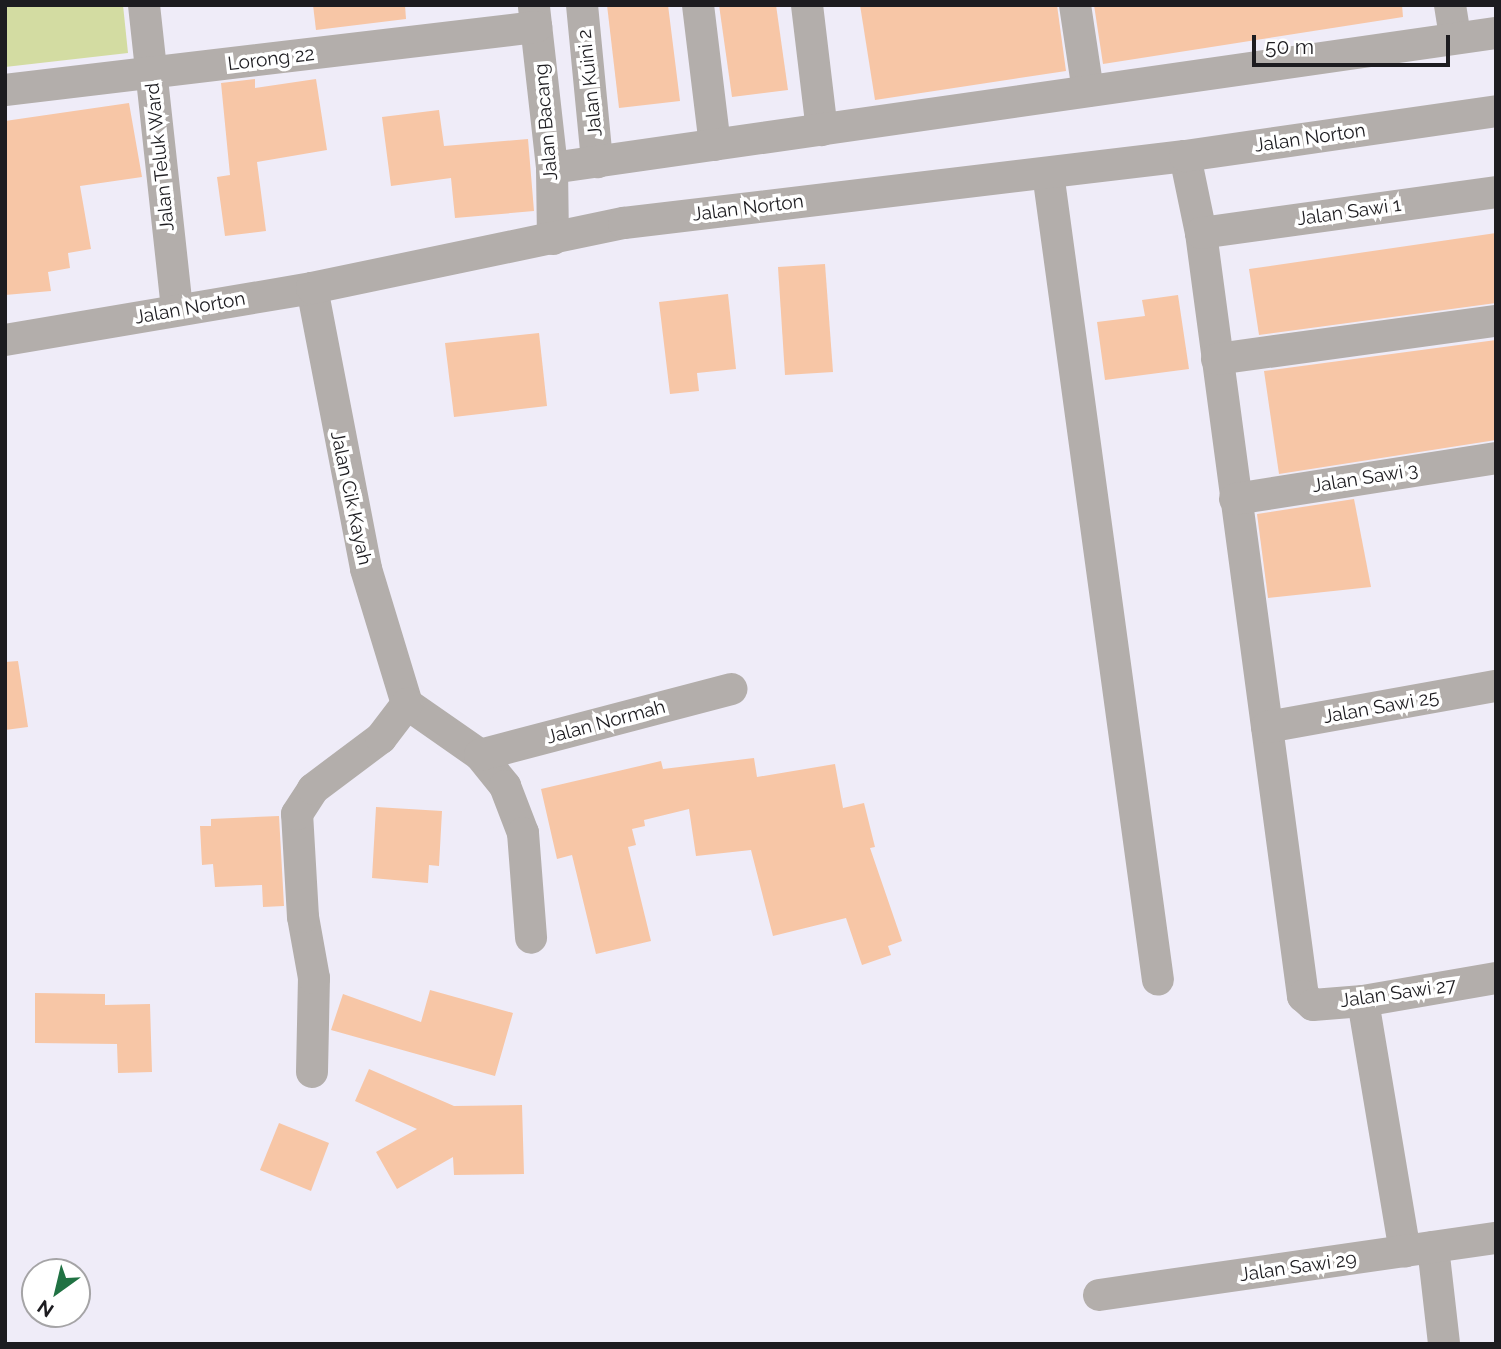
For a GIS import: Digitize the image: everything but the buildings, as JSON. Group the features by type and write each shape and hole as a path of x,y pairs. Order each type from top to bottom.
{"street":[{"name":"Jalan Teluk Ward","path":"144,5 177,310"},
{"name":"Jalan Kuini 2","path":"582,5 597,162"},
{"path":"698,5 715,145"},
{"path":"807,5 822,130"},
{"path":"1075,5 1088,91"},
{"path":"1450,5 1455,38"},
{"name":"Lorong 22","path":"5,90 151,73 535,16"},
{"name":"Jalan Bacang","path":"535,16 552,168 553,239"},
{"path":"552,168 1496,33"},
{"name":"Jalan Norton","path":"5,340 312,288 624,223 1185,156 1496,111"},
{"path":"1185,156 1201,233 1266,727"},
{"path":"1048,173 1158,980"},
{"name":"Jalan Sawi 1","path":"1201,233 1496,192"},
{"name":"Jalan Cik Kayah","path":"312,288 366,569 407,704"},
{"path":"1217,359 1496,321"},
{"name":"Jalan Sawi 3","path":"1235,499 1496,458"},
{"name":"Jalan Sawi 25","path":"1266,727 1496,686"},
{"name":"Jalan Normah","path":"480,755 732,689"},
{"path":"312,1072 314,978 303,917 298,814 313,789 381,738 407,704 480,755 505,786 523,833 531,938"},
{"name":"Jalan Sawi 27","path":"1266,727 1303,996 1313,1005 1363,1001 1496,978"},
{"path":"1363,1001 1419,1249 1444,1344"},
{"name":"Jalan Sawi 29","path":"1099,1295 1496,1237"}],"green space":[{"path":"5,5 123,5 128,53 5,67"}]}
